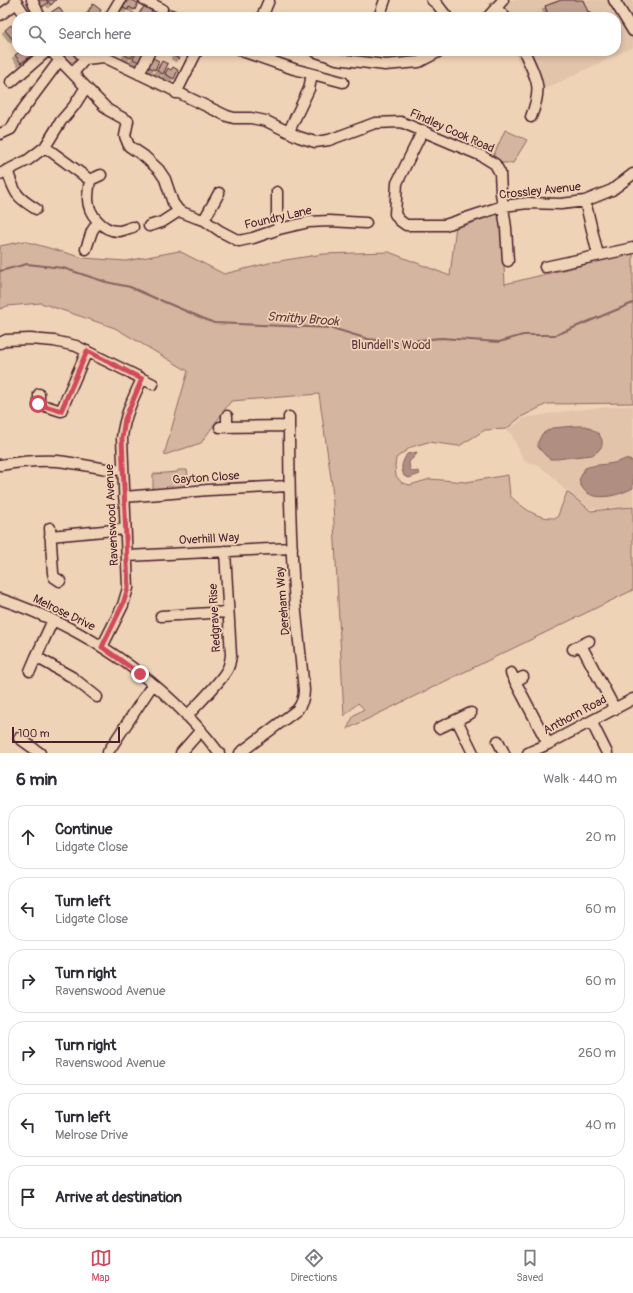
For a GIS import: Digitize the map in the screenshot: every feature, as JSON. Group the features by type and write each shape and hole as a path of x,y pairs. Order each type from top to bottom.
{"street":[{"path":"32,0 38,12"},
{"path":"113,12 120,0"},
{"path":"144,0 162,9"},
{"path":"264,12 269,0"},
{"path":"381,12 385,0"},
{"path":"432,0 443,12"},
{"path":"492,12 503,0"},
{"path":"614,0 633,31"},
{"path":"0,15 16,1 23,12"},
{"path":"496,8 500,12"},
{"path":"11,82 41,56"},
{"path":"54,56 108,110 128,121 125,136 129,146 144,156 159,170 165,179 173,203 180,211 162,222 149,226"},
{"path":"72,73 91,56"},
{"name":"Findley Cook Road","path":"91,56 104,57 176,93 227,116 266,121 307,140 324,142 375,124 401,122 482,156 495,164 500,174 508,261"},
{"path":"139,74 148,56"},
{"path":"176,93 194,56"},
{"path":"256,56 294,69 343,82"},
{"path":"328,56 337,59 385,65 419,62 430,56"},
{"path":"526,56 535,75 538,88 537,100 531,117"},
{"path":"0,134 11,129 18,116 59,61"},
{"path":"289,132 309,89 312,74"},
{"path":"36,209 20,198 4,172 28,160 45,147 60,121 74,106 86,87"},
{"name":"Crossley Avenue","path":"423,130 397,183 395,214 399,220 406,225 445,225 503,206 528,203 561,204 585,201 612,190 633,174"},
{"path":"45,147 90,180"},
{"path":"90,180 101,175"},
{"path":"90,180 88,199 89,206 98,222 108,229 118,231 133,227"},
{"path":"204,220 219,192"},
{"path":"278,192 277,217 279,229"},
{"path":"585,201 598,255"},
{"name":"Foundry Lane","path":"180,211 204,220 220,232 239,241 308,222 329,221 366,224"},
{"path":"86,250 92,232 98,222"},
{"path":"545,267 633,248"},
{"path":"0,343 6,340 16,339 65,343 87,351 153,384"},
{"path":"39,394 38,404 61,411 87,351"},
{"name":"Ravenswood Avenue","path":"102,647 123,604 128,588 122,469 122,438 123,428 129,408 142,379"},
{"name":"Dereham Way","path":"227,416 224,427 289,422 289,486 295,602 304,690 304,698 297,710 240,753"},
{"path":"0,464 24,461 52,461 113,470 122,469"},
{"name":"Gayton Close","path":"124,497 208,490 289,486"},
{"path":"60,581 54,577 53,573 50,532 125,529"},
{"name":"Overhill Way","path":"127,556 292,548"},
{"name":"Redgrave Rise","path":"187,716 228,669 230,656 225,551"},
{"name":"Melrose Drive","path":"0,599 53,620 102,647 121,660 153,684 201,730 220,753"},
{"path":"161,616 172,620 228,612"},
{"path":"30,671 53,620"},
{"path":"581,645 615,709"},
{"path":"36,657 72,677 97,697"},
{"path":"516,677 548,744"},
{"path":"108,752 153,684"},
{"name":"Anthorn Road","path":"528,753 591,722 633,699"},
{"path":"439,728 471,713"},
{"path":"457,720 473,753"},
{"path":"591,722 607,753"},
{"path":"181,753 201,730"},
{"path":"19,738 40,753"},
{"path":"498,741 504,753"}],"shaded area":[{"path":"491,0 633,0 633,47 621,53 621,12 492,12 488,4"},
{"path":"516,56 614,56 536,93"},
{"path":"633,406 633,505 623,508 588,508 567,492 550,474 536,464 524,461 511,433 506,429 515,425 524,418 575,410"},
{"path":"586,426 599,434 602,440 602,446 598,451 592,455 550,459 538,447 538,442 542,434 552,428"},
{"path":"417,452 409,462 410,470 414,472 418,471 420,474 409,478 404,476 402,467 405,457 407,454"},
{"path":"625,459 633,461 633,488 618,494 602,497 594,496 582,488 579,480 585,468 595,465 615,463"}],"green space":[{"path":"64,56 78,56 79,58 73,62 69,62"},
{"path":"505,130 527,140 513,163 498,163 492,159"},
{"name":"Blundell's Wood","path":"501,211 505,284 633,253 633,403 547,404 521,417 506,429 485,430 459,446 428,442 411,447 396,458 396,476 402,483 410,485 430,479 466,482 508,475 510,496 531,512 550,518 557,518 567,492 591,511 633,507 633,590 347,729 354,715 364,709 358,703 344,716 332,485 319,394 231,401 201,443 164,455 188,371 115,328 41,303 7,306 0,309 0,246 24,241 84,258 126,261 179,251 224,274 273,262 323,254 389,252 450,276 456,225"},
{"path":"178,470 187,470 188,477 184,477 185,489 153,491 153,474 177,472"}],"building":[{"path":"36,0 46,0 48,3 40,8"},
{"path":"47,0 56,0 51,5"},
{"path":"128,0 138,3 135,10 129,7 128,10 123,8"},
{"path":"561,0 583,0 588,12 547,12 545,6"},
{"path":"93,4 101,10 100,12 88,12"},
{"path":"144,6 152,11 152,12 141,12"},
{"path":"59,7 62,12 52,12"},
{"path":"11,25 12,39 5,30"},
{"path":"16,56 31,56 21,63"},
{"path":"134,56 145,56 141,63 133,59"},
{"path":"151,57 159,61 155,70 147,66"},
{"path":"162,61 168,64 163,74 157,71"},
{"path":"173,67 178,70 174,79 165,74 168,68 171,70"}],"waterway":[{"name":"Smithy Brook","path":"0,271 27,264 63,268 106,282 130,287 157,299"},
{"name":"Smithy Brook","path":"160,300 214,323 332,328 368,339 397,342 441,338 499,342 523,335 556,335 633,303"}],"route":[{"path":"38,404 61,411 87,351 142,379 125,419 122,438 122,469 128,588 123,604 102,647 140,674"}]}
